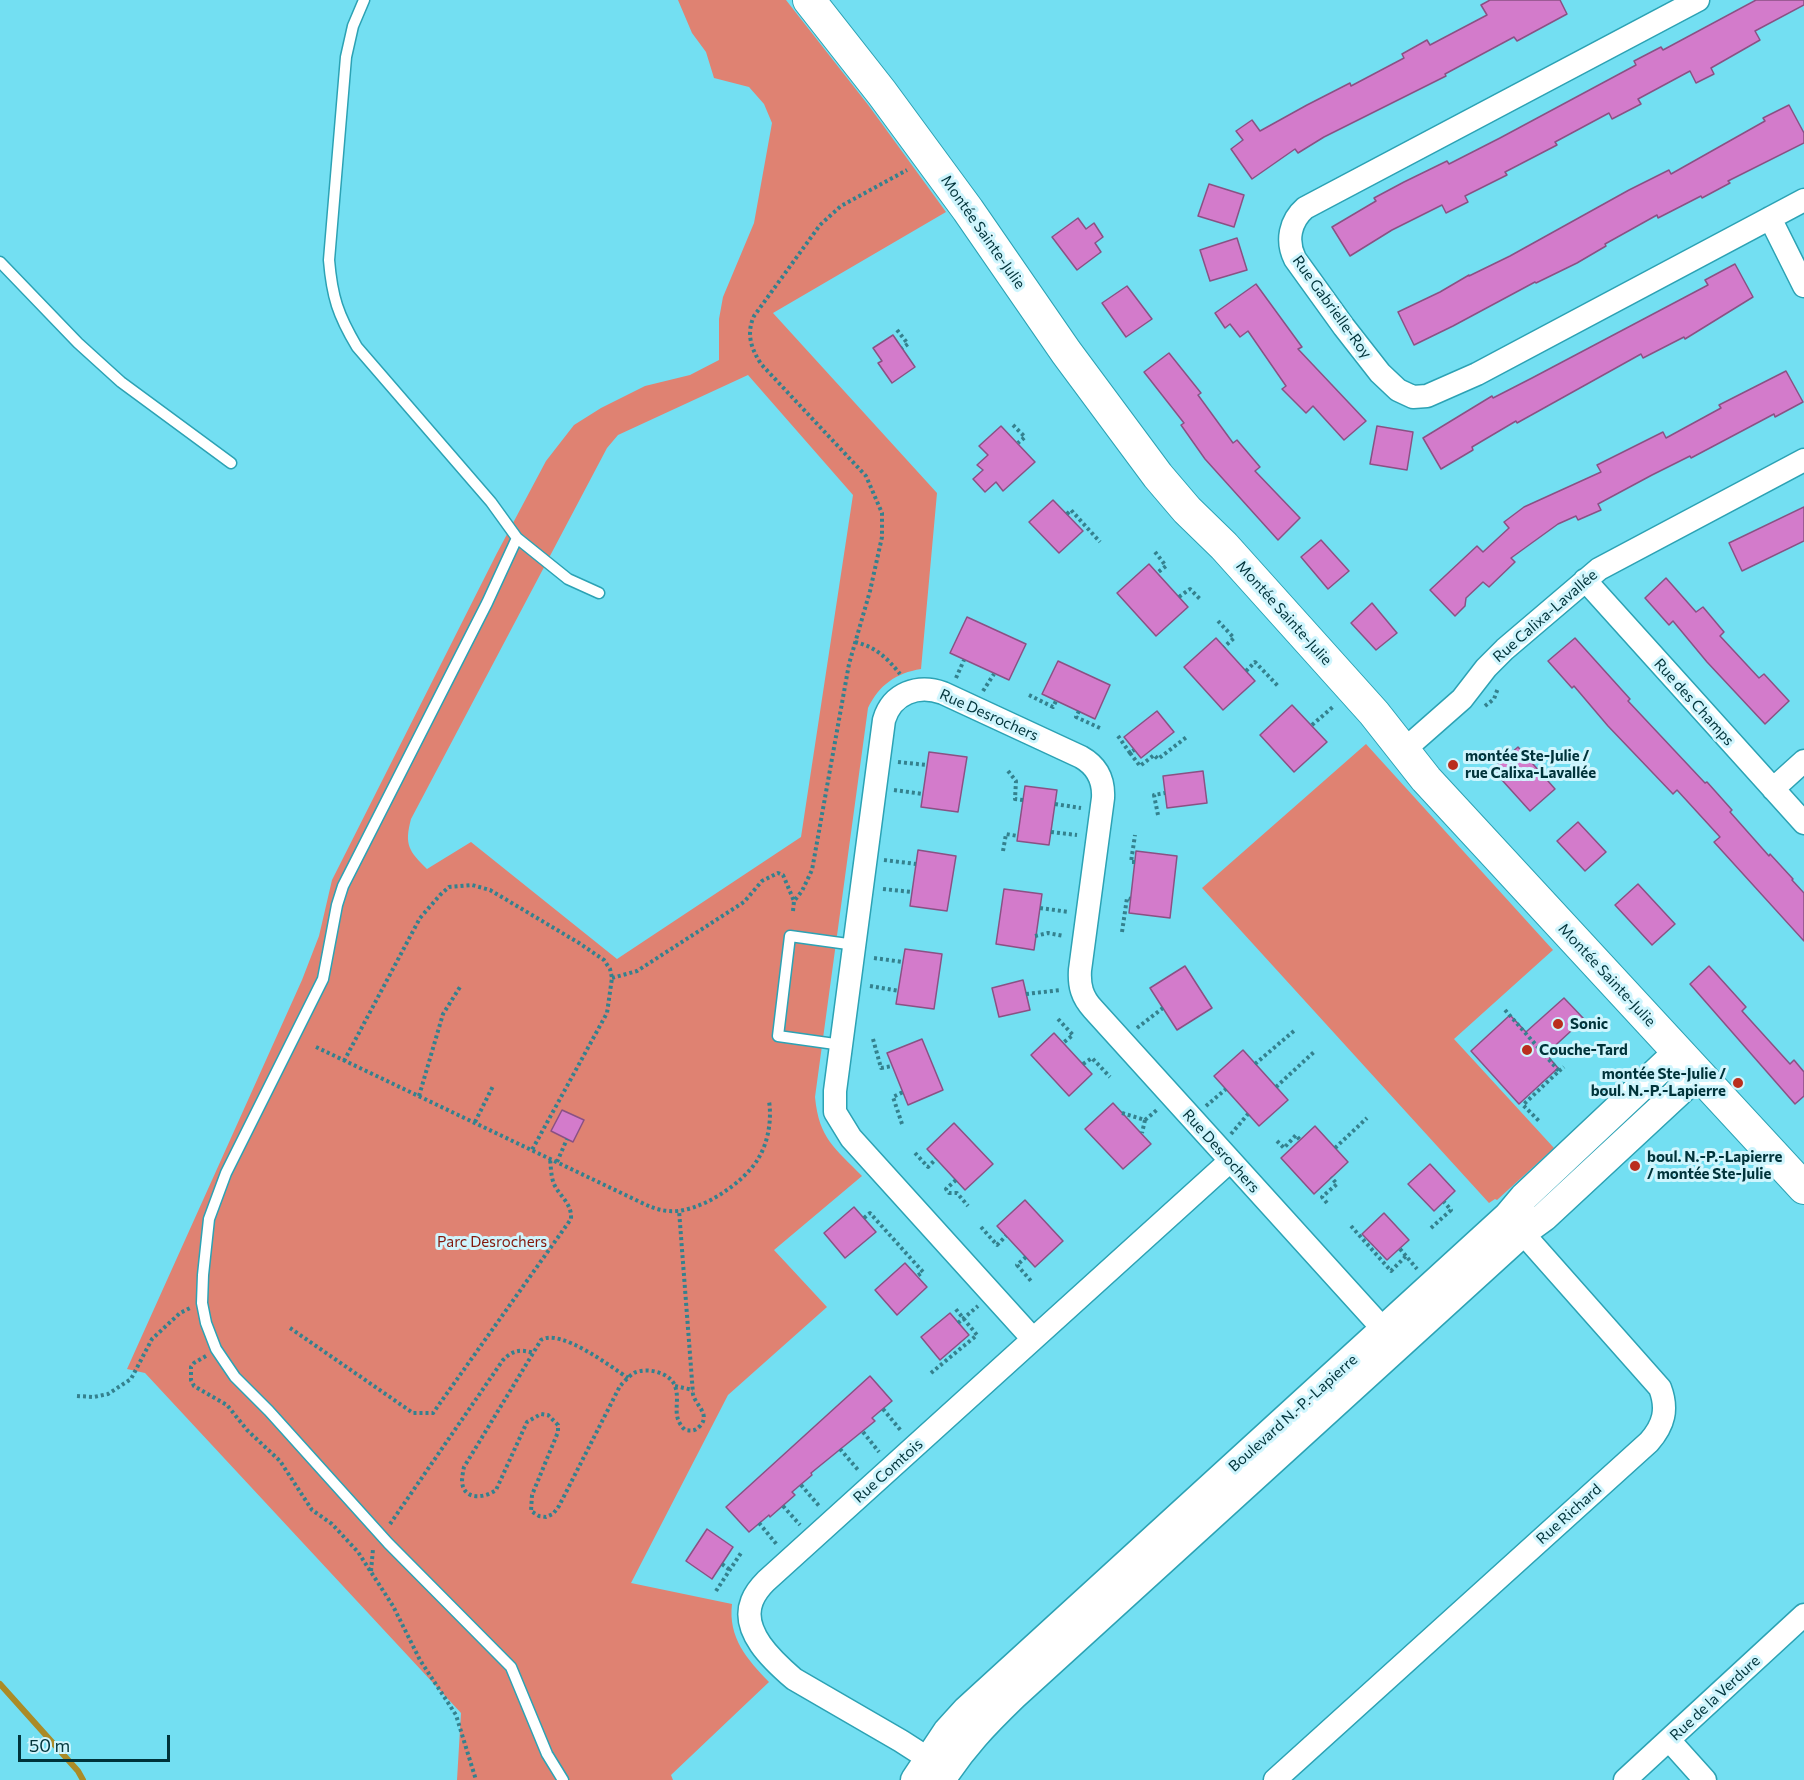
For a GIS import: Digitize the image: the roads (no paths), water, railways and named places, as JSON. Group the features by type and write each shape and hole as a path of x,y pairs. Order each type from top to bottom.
{"main road":[{"name":"Montée Sainte-Julie","path":"809,0 929,157 984,232 1066,352 1174,496 1258,584 1374,713 1429,782 1804,1188"}],"street":[{"name":"Rue Gabrielle-Roy","path":"1698,0 1305,207 1292,226 1290,240 1292,254 1380,373 1404,394 1419,397 1432,395 1477,374 1804,200"},
{"path":"1770,218 1804,286"},
{"name":"Rue Calixa-Lavallée","path":"1404,750 1462,699 1495,659 1599,569 1804,460"},
{"name":"Rue des Champs","path":"1585,580 1804,824"},
{"name":"Rue Desrochers","path":"1033,1340 844,1129 835,1112 834,1102 884,720 891,705 898,698 916,689 934,690 1084,758 1097,771 1103,790 1080,970 1083,995 1100,1017 1391,1339"},
{"path":"1773,789 1804,761"},
{"name":"Boulevard N.-P.-Lapierre","path":"933,1772 947,1732 968,1710 1391,1339 1515,1225 1524,1197 1688,1063"},
{"name":"Rue Comtois","path":"933,1772 785,1671 756,1638 752,1630 749,1612 751,1602 765,1581 1230,1161"},
{"name":"Rue Richard","path":"1275,1780 1649,1442 1661,1426 1665,1416 1665,1406 1660,1388 1515,1225"},
{"name":"Rue de la Verdure","path":"1625,1780 1804,1615"},
{"path":"1669,1740 1705,1780"}],"lane":[{"path":"364,0 353,26 346,57 329,260 332,291 342,322 357,347 491,502 517,538 568,579 599,593"},
{"path":"0,262 78,343 121,382 231,463"},
{"path":"517,538 487,603 344,886 337,904 323,979 226,1173 209,1219 202,1303 206,1323 216,1349 235,1377 269,1411 382,1536 511,1667 547,1754 562,1780"},
{"path":"842,1045 778,1036 790,936 855,945"}],"waterway":[{"path":"0,1684 78,1771 83,1780"}],"place":[{"name":"montée Ste-Julie / rue Calixa-Lavallée","path":"1453,765"},
{"name":"Sonic","path":"1558,1024"},
{"name":"Couche-Tard","path":"1527,1050"},
{"name":"montée Ste-Julie / boul. N.-P.-Lapierre","path":"1738,1083"},
{"name":"boul. N.-P.-Lapierre / montée Ste-Julie","path":"1635,1166"}],"park label":[{"name":"Parc Desrochers","path":"492,1242"}]}
